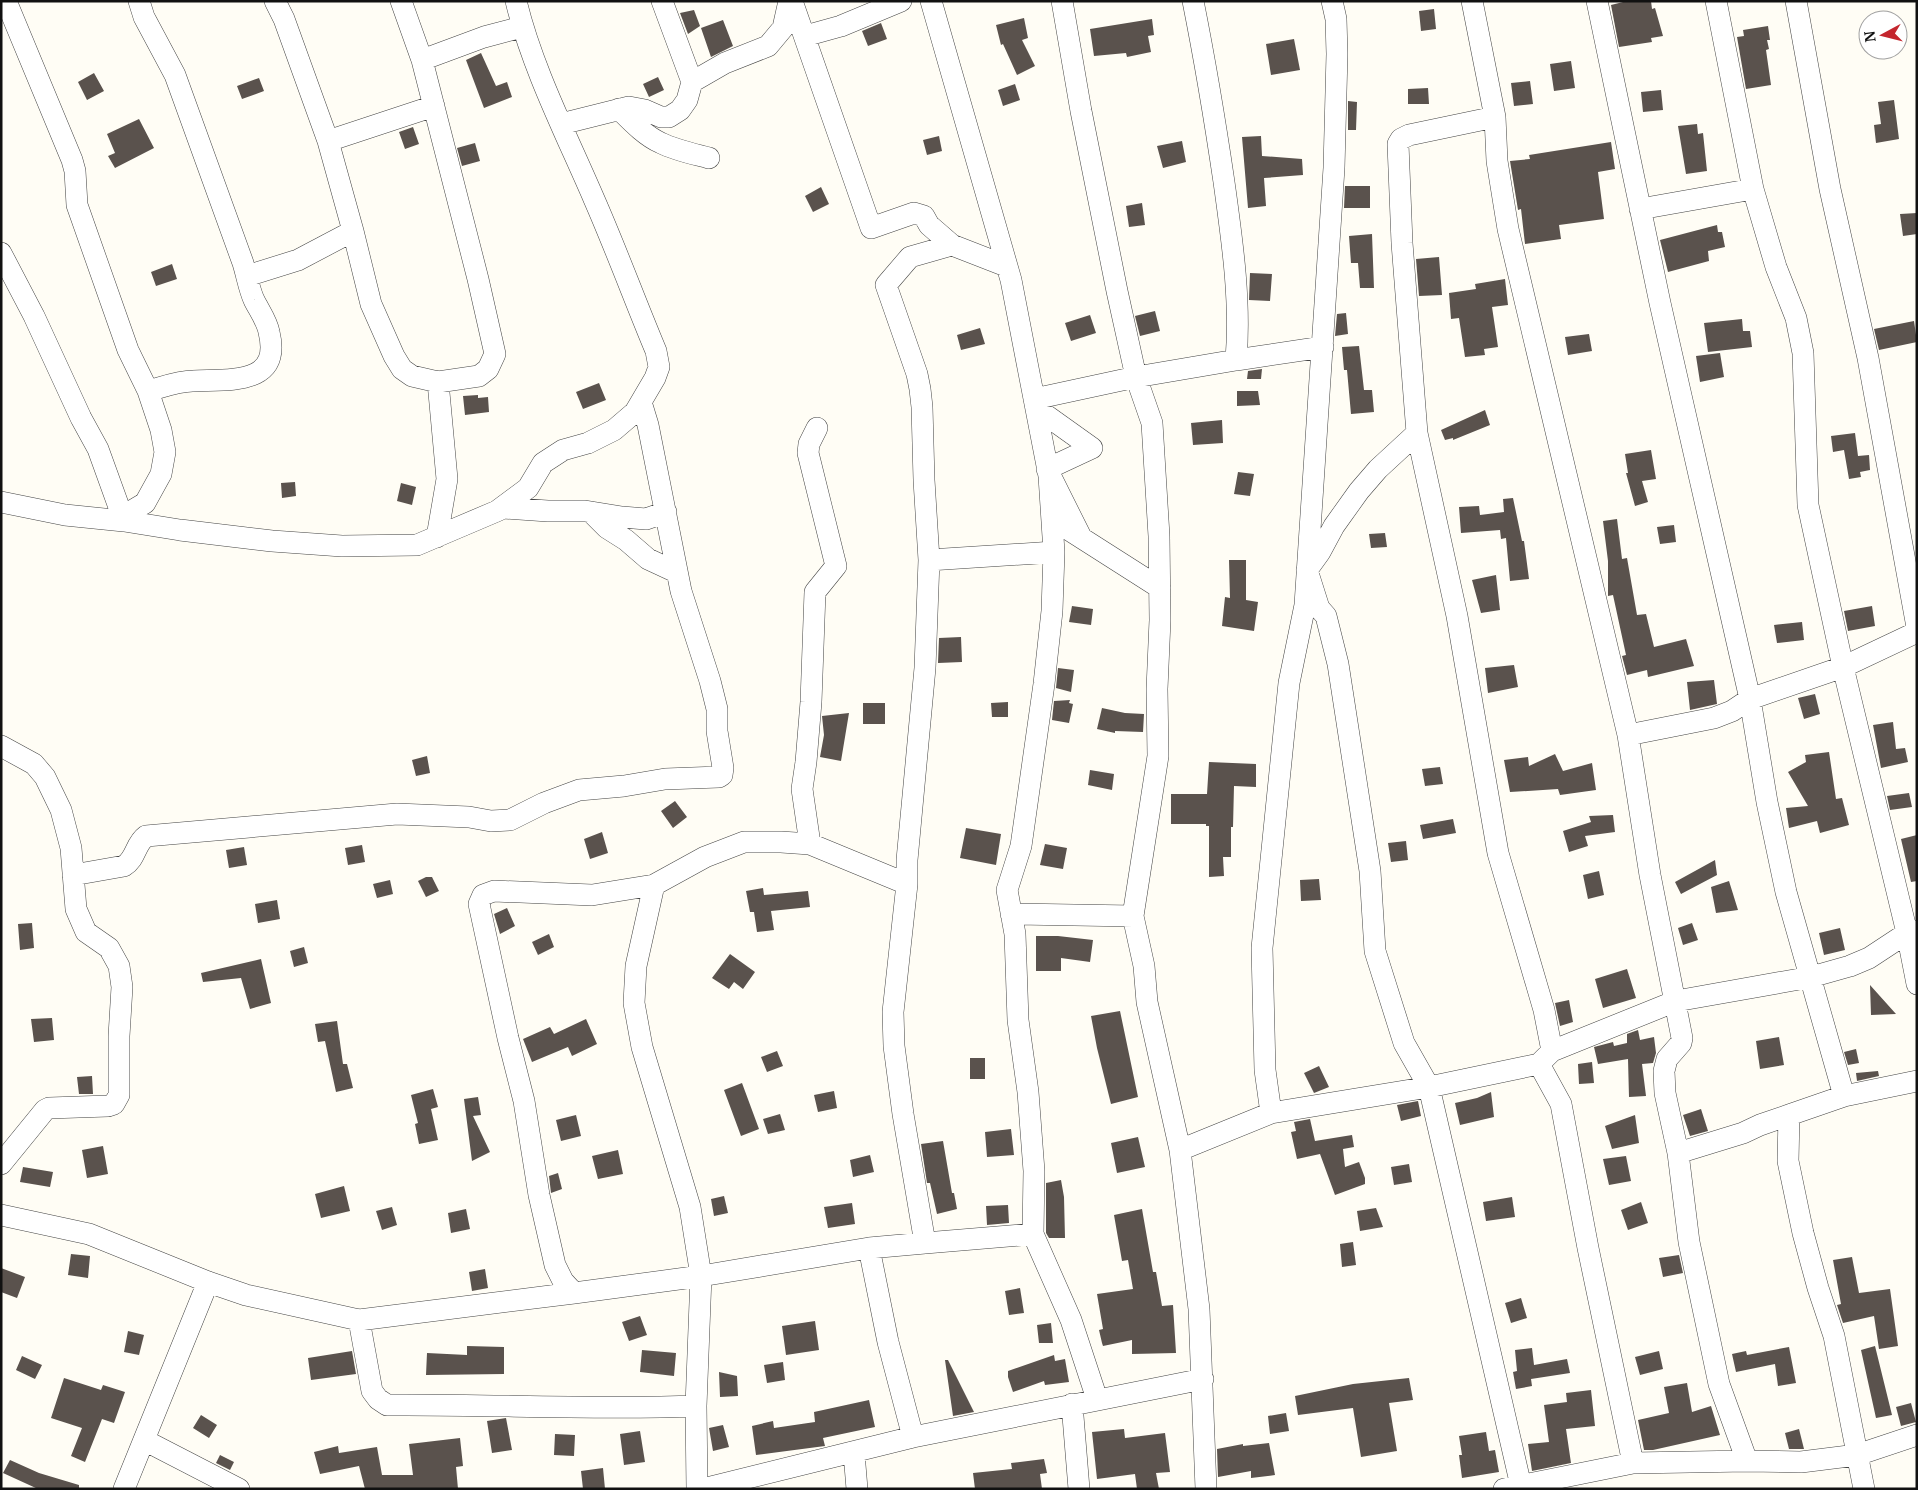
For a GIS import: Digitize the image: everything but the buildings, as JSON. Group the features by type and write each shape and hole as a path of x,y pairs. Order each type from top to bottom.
{"street":[{"path":"6,1 72,160 75,171 77,205 128,350 148,391 161,430 165,452 164,465 155,488 145,503 124,518"},
{"path":"139,1 144,17 175,74 254,299 269,330 272,348 270,360 265,367 240,379 193,381 148,391"},
{"path":"275,1 284,19 328,141 371,304 394,356 402,369 412,376 438,382 479,376 488,369 495,354 478,279 422,60 401,1"},
{"path":"497,511 528,488 543,463 563,450 588,443 614,430 635,412 655,378 658,368 656,351 522,27 516,1"},
{"path":"561,124 629,106 661,117 669,117 680,110 687,100 692,82 662,1"},
{"path":"692,82 725,63 768,46 783,28 791,1"},
{"path":"791,1 805,36 871,228 914,213 924,216 929,225 952,245 1006,266"},
{"path":"805,36 841,26 901,1"},
{"path":"931,1 1006,266 1048,469 1054,552 1052,611 1044,684 1020,846 1007,890 1015,934 1018,1020 1028,1092 1034,1171 1033,1234 1071,1320 1097,1399"},
{"path":"1062,1 1081,111 1136,377 1152,422 1160,588 1157,689 1158,756 1132,916 1144,966 1147,1002 1180,1150 1199,1308 1206,1489"},
{"path":"1193,1 1210,87 1232,236 1239,328 1236,360"},
{"path":"1270,1113 1265,1070 1262,948 1288,693 1305,605 1334,168 1337,54 1336,20 1332,1"},
{"path":"1472,1 1495,117 1497,161 1508,229 1628,735 1650,875 1676,1001 1681,1043 1666,1059 1664,1071 1665,1092 1678,1153 1689,1242 1719,1384 1747,1460"},
{"path":"1597,1 1700,486 1750,699 1767,802 1786,892 1844,1096"},
{"path":"1716,1 1753,189 1776,268 1796,318 1803,353 1808,505 1843,667 1912,932 1917,984"},
{"path":"1796,1 1830,189 1868,358 1917,627"},
{"path":"422,60 484,37 522,27"},
{"path":"328,141 434,106"},
{"path":"619,109 661,144 710,158"},
{"path":"1495,117 1409,135 1401,139 1398,144 1402,243 1417,434 1457,616 1498,853 1544,1010 1546,1057 1561,1104 1588,1248 1633,1463"},
{"path":"1640,209 1753,189"},
{"path":"247,276 298,260 353,231"},
{"path":"925,1243 902,1114 894,1046 893,1012 908,884 907,860 925,668 929,560 920,389 917,374 886,285 910,256 952,245"},
{"path":"1,253 34,316 81,418 98,449 124,518"},
{"path":"1035,403 1136,377 1323,347"},
{"path":"437,537 447,479 438,382"},
{"path":"73,875 124,866 130,862 139,843 146,836 397,814 469,817 490,821 510,820 544,803 579,790 624,786 665,779 719,777 722,775 724,768 710,681 676,572 666,512 648,426 641,402"},
{"path":"1035,403 1092,448 1048,469"},
{"path":"810,844 802,789 811,702 815,592 836,566 808,453 808,444 817,428"},
{"path":"1307,570 1320,552 1334,526 1360,491 1378,469 1417,434"},
{"path":"1048,469 1081,537"},
{"path":"1,502 65,515 124,518 189,532 342,546 417,545 503,508 591,512 622,517 646,518 666,512"},
{"path":"591,512 607,528 626,540 648,559 676,572"},
{"path":"1052,518 1160,588"},
{"path":"929,560 1054,552"},
{"path":"1307,570 1319,608 1326,616 1338,664 1370,871 1374,951 1404,1043 1429,1087 1513,1488 1633,1463 1747,1460 1801,1462 1857,1455 1917,1435"},
{"path":"1628,735 1714,718 1750,699 1843,667 1917,632"},
{"path":"1,746 34,764 45,777 61,810 71,848 76,908 86,932 109,948 119,966 122,987 119,1036 119,1095 114,1104 108,1106 49,1108 45,1110 1,1164"},
{"path":"574,1293 563,1281 553,1257 539,1194 524,1101 508,1038 479,904 483,895 494,891 592,894 654,885 705,857 744,842 810,844 908,884"},
{"path":"654,885 636,966 634,1003 642,1047 690,1207 701,1276 696,1406 698,1489"},
{"path":"1011,914 1132,916"},
{"path":"1180,1150 1270,1113 1429,1087 1546,1057 1676,1001 1811,977 1850,966 1869,958 1912,932"},
{"path":"1678,1153 1743,1133 1760,1125 1844,1096 1917,1081"},
{"path":"1789,1115 1788,1161 1803,1234 1834,1336 1864,1489"},
{"path":"1,1215 89,1234 208,1282 246,1295 358,1320 701,1276 869,1248 1033,1234"},
{"path":"869,1248 888,1342 914,1437"},
{"path":"124,1489 208,1282"},
{"path":"358,1320 372,1391 387,1404 466,1404 628,1409 696,1406"},
{"path":"703,1489 914,1437 1203,1379"},
{"path":"1072,1404 1079,1489"},
{"path":"144,1440 239,1489"},
{"path":"854,1453 857,1489"}]}
